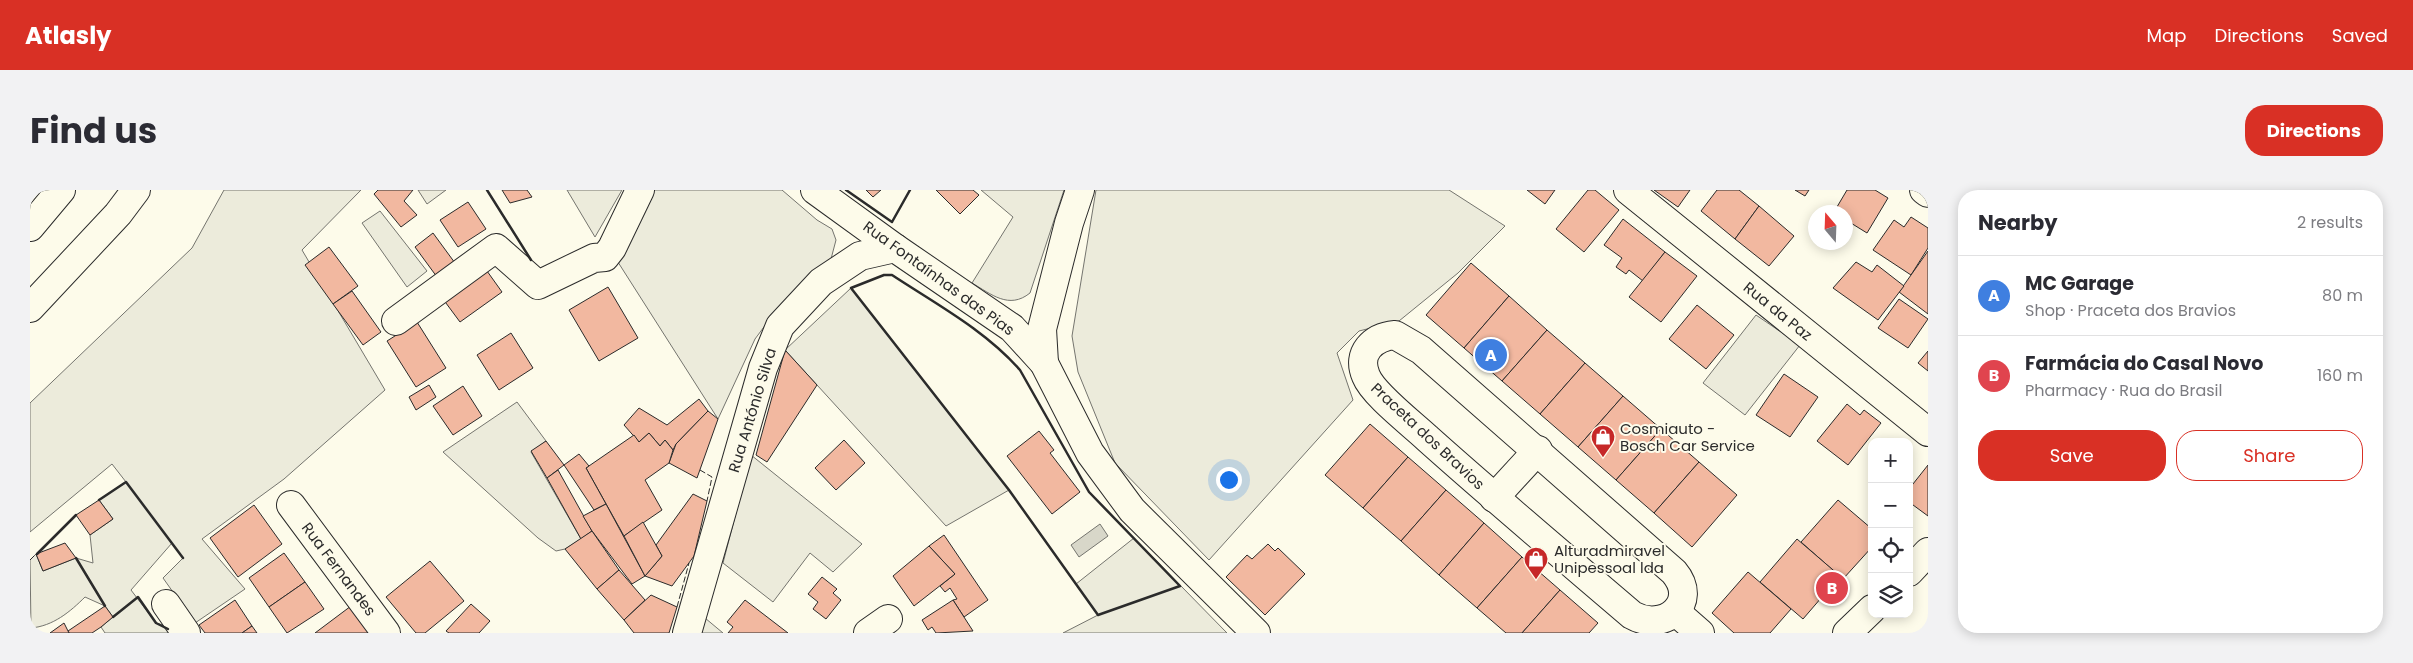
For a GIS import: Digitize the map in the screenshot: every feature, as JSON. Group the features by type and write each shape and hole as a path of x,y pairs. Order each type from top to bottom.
{"main road":[{"path":"30,227 61,190"},
{"path":"30,308 118,214 136,190"},
{"path":"396,321 496,248 538,285 594,258 605,257 612,248 640,190"},
{"name":"Rua Fontaínhas das Pias","path":"815,190 895,248 1012,328 1044,363 1090,453 1132,510 1256,633"},
{"path":"1044,363 1042,329 1069,224 1080,190"},
{"name":"Rua da Paz","path":"1628,190 1928,432"},
{"path":"1924,190 1928,193"},
{"name":"Rua António Silva","path":"687,633 763,368 780,326 822,282 845,264 860,256 895,248"},
{"name":"Praceta dos Bravios","path":"1395,335 1411,343 1538,450 1674,572 1684,590 1681,604 1676,612 1658,622 1643,622 1494,498 1387,402 1366,378 1363,359 1370,344 1385,336 1395,335"},
{"path":"1494,498 1538,450"},
{"name":"Rua Fernandes","path":"291,505 386,633"},
{"path":"1913,568 1928,552"},
{"path":"166,604 186,633"},
{"path":"1676,612 1700,633"},
{"path":"1847,633 1868,613"}],"shaded area":[{"path":"224,190 361,190 302,250 385,390 284,479 202,539 245,589 195,623 163,578 183,558 172,543 131,590 156,623 166,626 170,633 105,633 101,627 113,617 105,606 85,597 61,617 39,627 31,628 30,560 36,554 43,571 76,558 93,563 90,535 113,519 99,500 126,482 112,464 30,532 30,403 192,248"},
{"path":"418,190 446,190 427,204"},
{"path":"567,190 622,190 595,237"},
{"path":"653,190 782,190 817,220 832,229 836,240 831,259 778,308 755,339 718,419 616,259"},
{"path":"981,190 1064,190 1030,293 1022,298 1007,300 1000,298 972,283 1013,217"},
{"path":"1096,190 1449,190 1505,226 1458,273 1399,321 1359,331 1337,353 1353,400 1209,560 1115,463 1078,372 1072,336"},
{"path":"380,211 427,271 407,287 362,223"},
{"path":"851,288 1009,490 946,526 785,350"},
{"path":"1756,315 1800,345 1745,415 1703,383"},
{"path":"517,402 546,441 531,452 581,539 565,549 556,551 538,538 443,452"},
{"path":"751,455 862,544 833,572 810,553 773,602 723,563"},
{"path":"1100,524 1108,536 1079,557 1071,545"},
{"path":"1134,538 1227,633 1063,633 1098,615 1076,584"},
{"path":"705,618 723,633 701,633"}],"building":[{"path":"378,190 413,190 404,201 417,215 401,227 374,194"},
{"path":"502,190 527,190 532,197 510,203"},
{"path":"866,190 881,190 873,197"},
{"path":"936,190 973,190 979,195 960,214"},
{"path":"1527,190 1555,190 1545,204"},
{"path":"1588,190 1595,190 1619,210 1584,252 1556,229"},
{"path":"1654,190 1690,190 1678,207"},
{"path":"1717,190 1739,190 1759,206 1735,239 1701,211"},
{"path":"1795,190 1809,190 1805,196"},
{"path":"1847,190 1875,190 1888,198 1867,233 1853,224 1853,205 1838,205"},
{"path":"468,202 486,229 458,247 440,220"},
{"path":"1759,206 1794,236 1769,266 1735,239"},
{"path":"1911,217 1928,228 1928,248 1911,275 1873,250 1894,220 1904,227"},
{"path":"1623,219 1665,252 1643,281 1629,270 1626,274 1616,267 1622,258 1604,245"},
{"path":"433,233 455,263 437,277 415,247"},
{"path":"329,247 358,286 333,304 305,265"},
{"path":"1928,251 1928,314 1899,292"},
{"path":"1665,252 1697,276 1661,322 1629,297"},
{"path":"1856,262 1872,272 1877,265 1904,286 1878,320 1833,288"},
{"path":"1471,263 1509,296 1464,348 1426,315"},
{"path":"482,264 502,292 460,322 440,295"},
{"path":"608,287 638,338 599,361 569,310"},
{"path":"352,291 381,332 363,345 333,304"},
{"path":"1509,296 1547,330 1502,381 1464,348"},
{"path":"1899,299 1928,319 1908,348 1878,328"},
{"path":"1697,305 1734,335 1706,369 1669,339"},
{"path":"417,322 446,368 416,387 387,341"},
{"path":"1547,330 1585,363 1540,414 1502,381"},
{"path":"511,333 533,368 499,390 477,355"},
{"path":"785,350 817,385 767,462 756,455"},
{"path":"1928,351 1928,371 1918,363"},
{"path":"1585,363 1623,396 1578,447 1540,414"},
{"path":"1784,374 1818,397 1790,437 1756,415"},
{"path":"429,385 436,397 416,410 409,397"},
{"path":"463,386 482,416 453,435 433,406"},
{"path":"1623,396 1661,429 1616,480 1578,447"},
{"path":"699,399 708,411 676,444 673,450 665,440 660,446 649,433 639,442 624,425 639,408 667,425"},
{"path":"1847,404 1860,415 1864,410 1881,423 1848,465 1817,441"},
{"path":"708,411 718,419 697,478 669,463 676,444"},
{"path":"1370,424 1408,457 1363,508 1325,475"},
{"path":"1661,429 1699,462 1654,513 1616,480"},
{"path":"1039,431 1054,450 1050,453 1080,492 1052,514 1007,456"},
{"path":"649,433 660,446 665,440 673,450 669,463 645,480 662,510 624,536 586,468 634,435 639,442"},
{"path":"844,440 865,463 836,490 815,468"},
{"path":"546,441 564,465 547,478 531,451"},
{"path":"579,454 589,466 586,468 606,504 594,510 564,465"},
{"path":"1408,457 1446,490 1401,541 1363,508"},
{"path":"1699,462 1737,495 1692,547 1654,513"},
{"path":"1928,465 1928,516 1913,505 1913,484"},
{"path":"558,470 592,531 581,539 547,478"},
{"path":"1446,490 1484,523 1439,575 1401,541"},
{"path":"693,494 707,501 694,556 672,586 645,576 662,556 656,545"},
{"path":"99,500 113,519 90,535 76,515"},
{"path":"1838,500 1868,526 1868,551 1843,579 1801,542"},
{"path":"606,504 645,576 632,584 583,516"},
{"path":"254,505 282,544 238,577 210,538"},
{"path":"643,522 662,556 645,576 624,536"},
{"path":"1484,523 1522,557 1477,608 1439,575"},
{"path":"592,531 619,570 597,589 565,549"},
{"path":"944,535 988,600 964,617 953,600 957,599 950,588 945,592 940,586 955,574 929,546"},
{"path":"1797,539 1840,576 1803,619 1760,582"},
{"path":"65,543 76,558 43,571 36,554"},
{"path":"1268,544 1275,551 1278,548 1305,574 1265,615 1226,577 1247,555 1252,559"},
{"path":"929,546 955,574 914,606 893,576"},
{"path":"284,553 305,582 269,607 249,578"},
{"path":"1522,557 1560,590 1522,633 1506,633 1477,608"},
{"path":"430,561 464,601 425,633 416,633 386,597"},
{"path":"619,570 645,600 624,620 597,589"},
{"path":"1748,572 1791,609 1770,633 1734,633 1712,613"},
{"path":"822,577 837,589 833,593 841,600 826,619 813,609 818,602 808,594"},
{"path":"305,582 324,609 287,633 269,607"},
{"path":"1560,590 1598,623 1589,633 1522,633"},
{"path":"651,595 677,607 669,633 634,633 624,620"},
{"path":"235,600 252,626 242,633 205,633 199,625"},
{"path":"745,600 788,633 728,633 733,627 727,622"},
{"path":"953,600 973,631 936,633 932,627 928,630 922,620"},
{"path":"471,604 490,621 479,633 449,633 446,631"},
{"path":"105,606 113,617 101,627 92,633 69,633 68,631"},
{"path":"351,606 371,633 315,633"},
{"path":"64,623 69,633 50,633"},
{"path":"252,626 257,633 242,633"}],"fence":[{"path":"700,470 712,477 707,501"},
{"path":"30,560 36,554"},
{"path":"677,607 689,563"}],"wall":[{"path":"487,190 531,260"},
{"path":"846,190 892,222 910,190"},
{"path":"884,275 892,275 959,318 991,342 1020,370 1089,492 1180,586 1098,615 1009,490 851,288 884,275"},
{"path":"99,500 126,482 183,558"},
{"path":"37,554 76,515"},
{"path":"76,558 105,606"},
{"path":"113,617 138,597 156,623 168,629"}],"place":[{"name":"MC Garage","path":"1491,355"},
{"name":"Cosmiauto - Bosch Car Service","path":"1603,458"},
{"name":"Alturadmiravel Unipessoal lda","path":"1536,580"},
{"name":"Farmácia do Casal Novo","path":"1832,588"}]}
